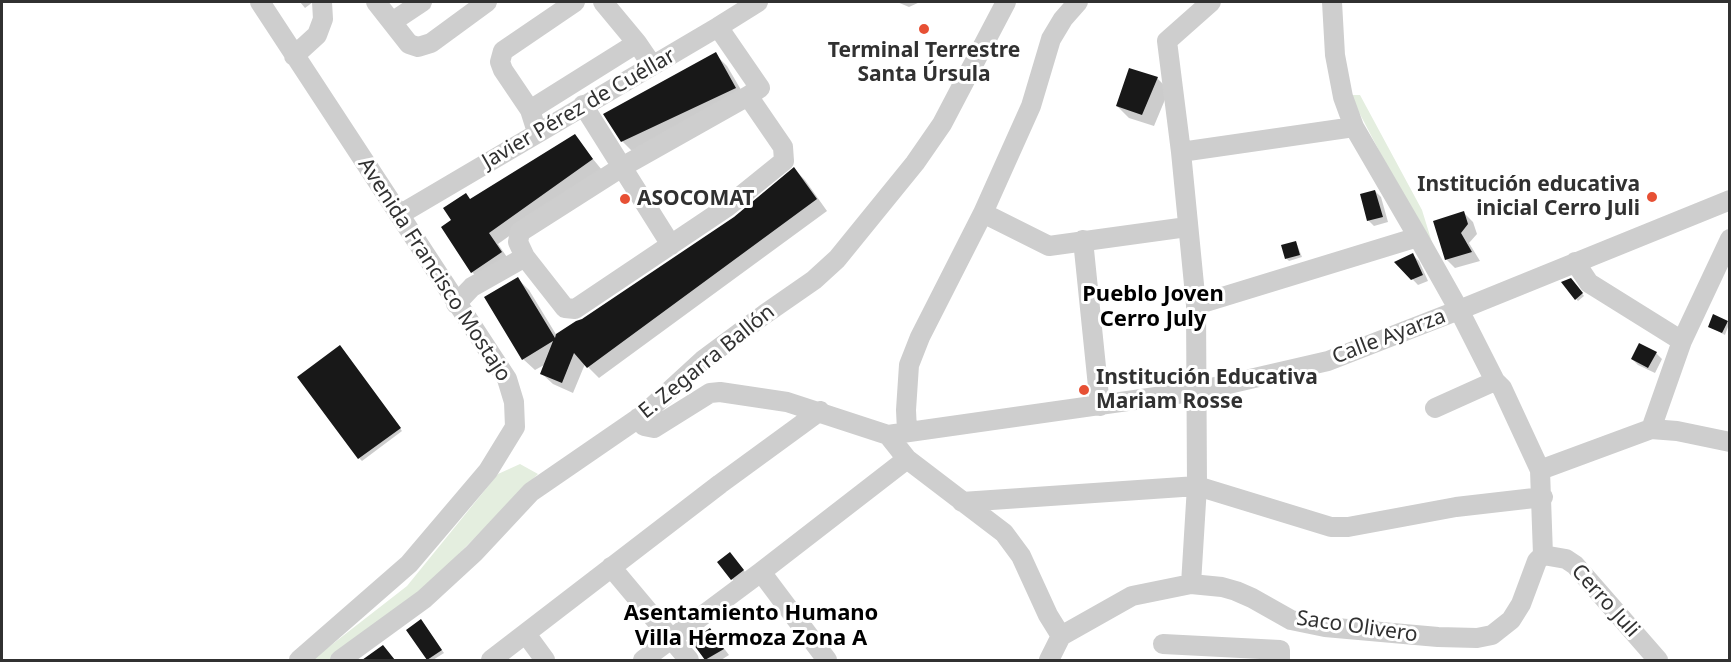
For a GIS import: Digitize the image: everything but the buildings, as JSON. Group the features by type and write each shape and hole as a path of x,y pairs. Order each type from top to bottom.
{"street":[{"name":"Avenida Francisco Mostajo","path":"260,2 507,379 514,402 515,427 488,471 409,564 299,660"},
{"path":"294,56 317,35 323,19 322,2"},
{"path":"376,2 409,44 418,47 431,43 487,2"},
{"path":"392,22 422,2"},
{"path":"537,132 530,110 503,70 500,62 503,51 575,2"},
{"path":"603,2 637,43 652,66"},
{"name":"Javier Pérez de Cuéllar","path":"399,215 718,27 754,2"},
{"name":"E. Zegarra Ballón","path":"340,660 424,599 474,553 531,492 638,418 703,360 814,280 837,259 915,164 942,124 1006,2"},
{"path":"1049,660 1061,636 1048,615 1021,556 1004,532 907,459 898,433 906,410 909,365 920,337 983,213 1031,106 1051,39 1063,19 1078,2"},
{"path":"1191,585 1197,486 1196,305 1167,41 1211,2"},
{"path":"1332,2 1342,98 1354,127 1459,310 1495,381 1502,388 1540,470 1543,555"},
{"path":"718,27 760,88 622,167 520,232 518,242 525,257 565,308 575,309 727,207 784,161 783,147 748,96"},
{"path":"530,110 637,43"},
{"path":"583,105 670,245"},
{"path":"1181,152 1354,127"},
{"name":"Calle Ayarza","path":"898,433 1198,391 1328,361 1730,200"},
{"path":"983,213 1048,246 1187,227"},
{"path":"1196,305 1418,237"},
{"path":"1652,429 1682,341 1730,239"},
{"path":"1075,242 1100,406"},
{"path":"456,304 472,287 525,257"},
{"path":"1575,262 1589,283 1682,341"},
{"path":"1435,408 1495,381"},
{"path":"638,418 644,426 654,428 710,393 720,392 787,402 820,411 860,427 898,433"},
{"path":"491,660 820,411"},
{"path":"1540,470 1652,429 1677,431 1730,442"},
{"path":"643,660 907,459"},
{"path":"962,502 1197,486 1331,527 1348,528 1456,507 1542,497"},
{"name":"Saco Olivero","path":"1061,636 1132,596 1191,585 1222,587 1236,591 1291,620 1325,627 1438,637 1477,638 1492,634 1511,620 1521,604 1537,561 1543,555"},
{"name":"Cerro Juli","path":"1543,555 1566,560 1575,565 1658,660"},
{"path":"611,567 673,638 689,660"},
{"path":"761,572 827,660"},
{"path":"526,634 545,660"},
{"path":"1163,644 1280,650 1280,660"}],"green space":[{"path":"1350,95 1360,95 1422,210 1434,249 1410,210"},
{"path":"520,464 538,474 415,598 330,660 312,660 407,586 498,474"}],"place":[{"name":"Terminal Terrestre Santa Úrsula","path":"924,29"},
{"name":"Institución educativa inicial Cerro Juli","path":"1652,197"},
{"name":"ASOCOMAT","path":"625,199"},
{"name":"Institución Educativa Mariam Rosse","path":"1084,390"}],"district":[{"name":"Pueblo Joven Cerro July","path":"1153,308"},
{"name":"Asentamiento Humano Villa Hermoza Zona A","path":"751,626"}]}
